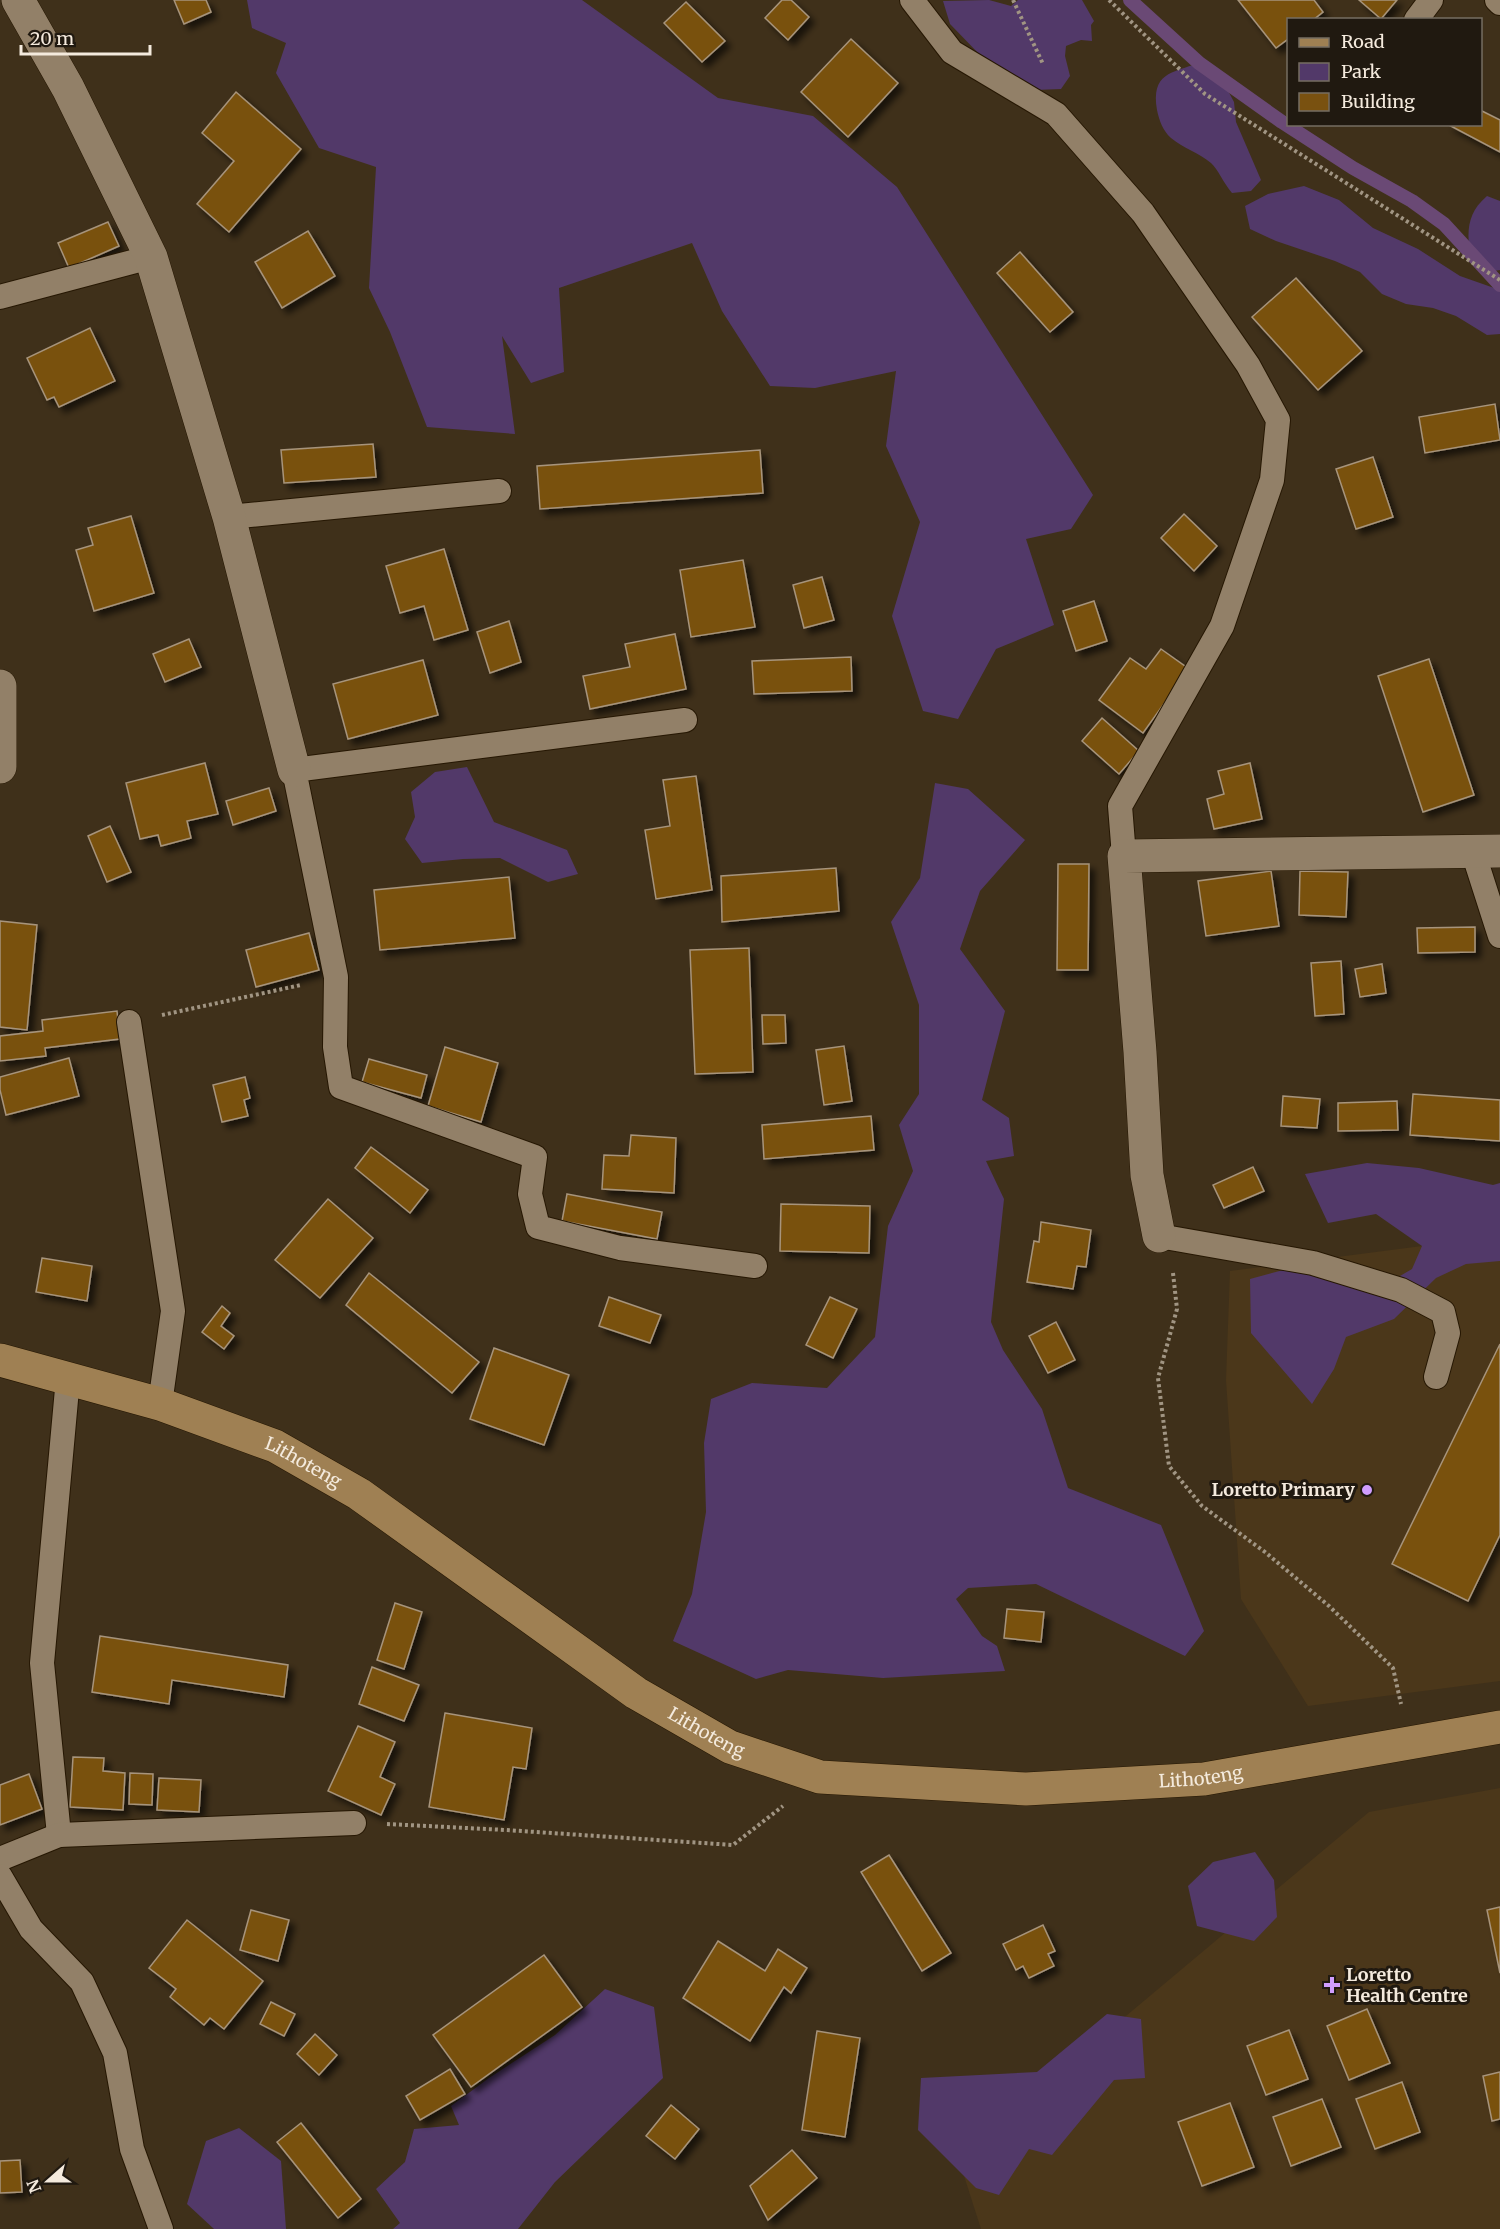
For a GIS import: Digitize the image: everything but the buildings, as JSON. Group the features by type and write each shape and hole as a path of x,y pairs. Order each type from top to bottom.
{"main road":[{"name":"Lithoteng","path":"0,1360 160,1404 275,1446 359,1494 636,1693 730,1747 820,1777 1026,1789 1204,1779 1500,1727"}],"street":[{"path":"18,0 68,88 151,257 229,517 294,770"},
{"path":"0,686 0,767"},
{"path":"1159,1236 1147,1175 1140,1052 1124,856 1487,851"}],"lane":[{"path":"912,0 952,52 1056,114 1143,213 1248,365 1278,420 1272,480 1222,626 1120,806 1124,856"},
{"path":"1418,18 1431,0"},
{"path":"0,297 151,257"},
{"path":"229,517 499,491"},
{"path":"685,720 294,770 336,977 335,1047 341,1088 535,1157 530,1194 538,1227 620,1248 755,1266"},
{"path":"1487,851 1500,936"},
{"path":"129,1022 173,1311 160,1404"},
{"path":"1159,1236 1313,1263 1401,1290 1443,1312 1448,1333 1436,1377"},
{"path":"59,1835 42,1663 68,1378"},
{"path":"0,1859 59,1835 354,1823"},
{"path":"0,1876 31,1929 82,1982 115,2053 132,2149 161,2229"}],"path":[{"path":"1013,0 1061,103 1056,114"},
{"path":"1109,0 1205,94 1500,280"},
{"path":"129,1022 336,977"},
{"path":"1159,1236 1173,1272 1177,1308 1158,1378 1170,1466 1202,1506 1273,1558 1329,1606 1393,1668 1411,1743"},
{"path":"354,1823 506,1830 733,1845 820,1777"}],"shaded area":[{"name":"Loretto Primary","path":"1500,1229 1500,1681 1308,1706 1241,1599 1226,1380 1230,1271 1422,1246"},
{"name":"Loretto Health Centre","path":"1500,1788 1500,2229 981,2229 958,2157 1369,1812"}],"green space":[{"path":"247,0 582,0 718,98 813,116 897,187 1093,495 1071,529 1026,539 1054,625 996,649 958,719 923,711 892,616 920,522 886,446 896,371 815,388 770,386 722,311 692,243 559,288 564,372 531,383 502,336 515,434 427,427 390,332 369,288 376,167 319,148 276,73 286,43 252,28"},
{"path":"989,0 1011,6 1018,0 1082,0 1094,21 1091,25 1092,41 1081,40 1066,46 1065,56 1070,76 1061,89 1035,90 981,56 950,24 943,1"},
{"path":"1199,63 1216,68 1234,102 1236,122 1261,180 1251,191 1232,193 1211,163 1171,138 1160,121 1156,98 1160,82 1165,76"},
{"path":"1304,186 1339,200 1373,228 1418,249 1460,276 1497,289 1500,292 1500,334 1487,335 1456,316 1433,308 1406,304 1382,294 1360,272 1250,229 1245,206 1268,194"},
{"path":"1487,196 1500,201 1500,270 1488,272 1471,261 1469,242 1471,218"},
{"path":"467,767 494,822 567,850 578,874 548,882 500,858 422,863 405,839 415,817 411,792 435,772"},
{"path":"935,783 968,789 1025,840 980,891 960,949 1005,1011 982,1100 1009,1118 1014,1156 986,1161 1004,1199 991,1322 1003,1350 1042,1409 1068,1488 1161,1525 1204,1631 1185,1656 1036,1584 968,1588 956,1599 982,1636 997,1646 1005,1671 883,1678 788,1670 756,1679 673,1641 692,1594 706,1512 704,1443 711,1399 752,1383 827,1388 875,1337 888,1226 913,1171 899,1125 919,1094 919,1005 891,922 920,878"},
{"path":"1367,1163 1419,1168 1493,1185 1500,1183 1500,1261 1466,1264 1436,1278 1394,1319 1346,1337 1334,1369 1312,1404 1251,1333 1250,1279 1287,1269 1376,1290 1412,1269 1422,1246 1376,1214 1328,1223 1305,1174"},
{"path":"1255,1852 1274,1880 1277,1917 1254,1941 1197,1926 1188,1886 1213,1862"},
{"path":"605,1989 654,2007 663,2078 555,2182 518,2229 393,2229 400,2223 376,2189 405,2162 414,2129 459,2125 451,2106 555,2035"},
{"path":"1107,2014 1141,2019 1145,2078 1114,2080 1052,2155 1029,2149 999,2195 976,2188 918,2130 921,2078 1037,2072"},
{"path":"239,2128 281,2161 286,2229 214,2229 187,2204 206,2141"}],"waterway":[{"path":"1130,0 1199,63 1287,125"},
{"path":"1288,126 1353,168 1412,201 1444,224 1500,285"}],"place":[{"name":"Loretto Primary","path":"1367,1490"},
{"name":"Loretto Health Centre","path":"1332,1985"}]}
